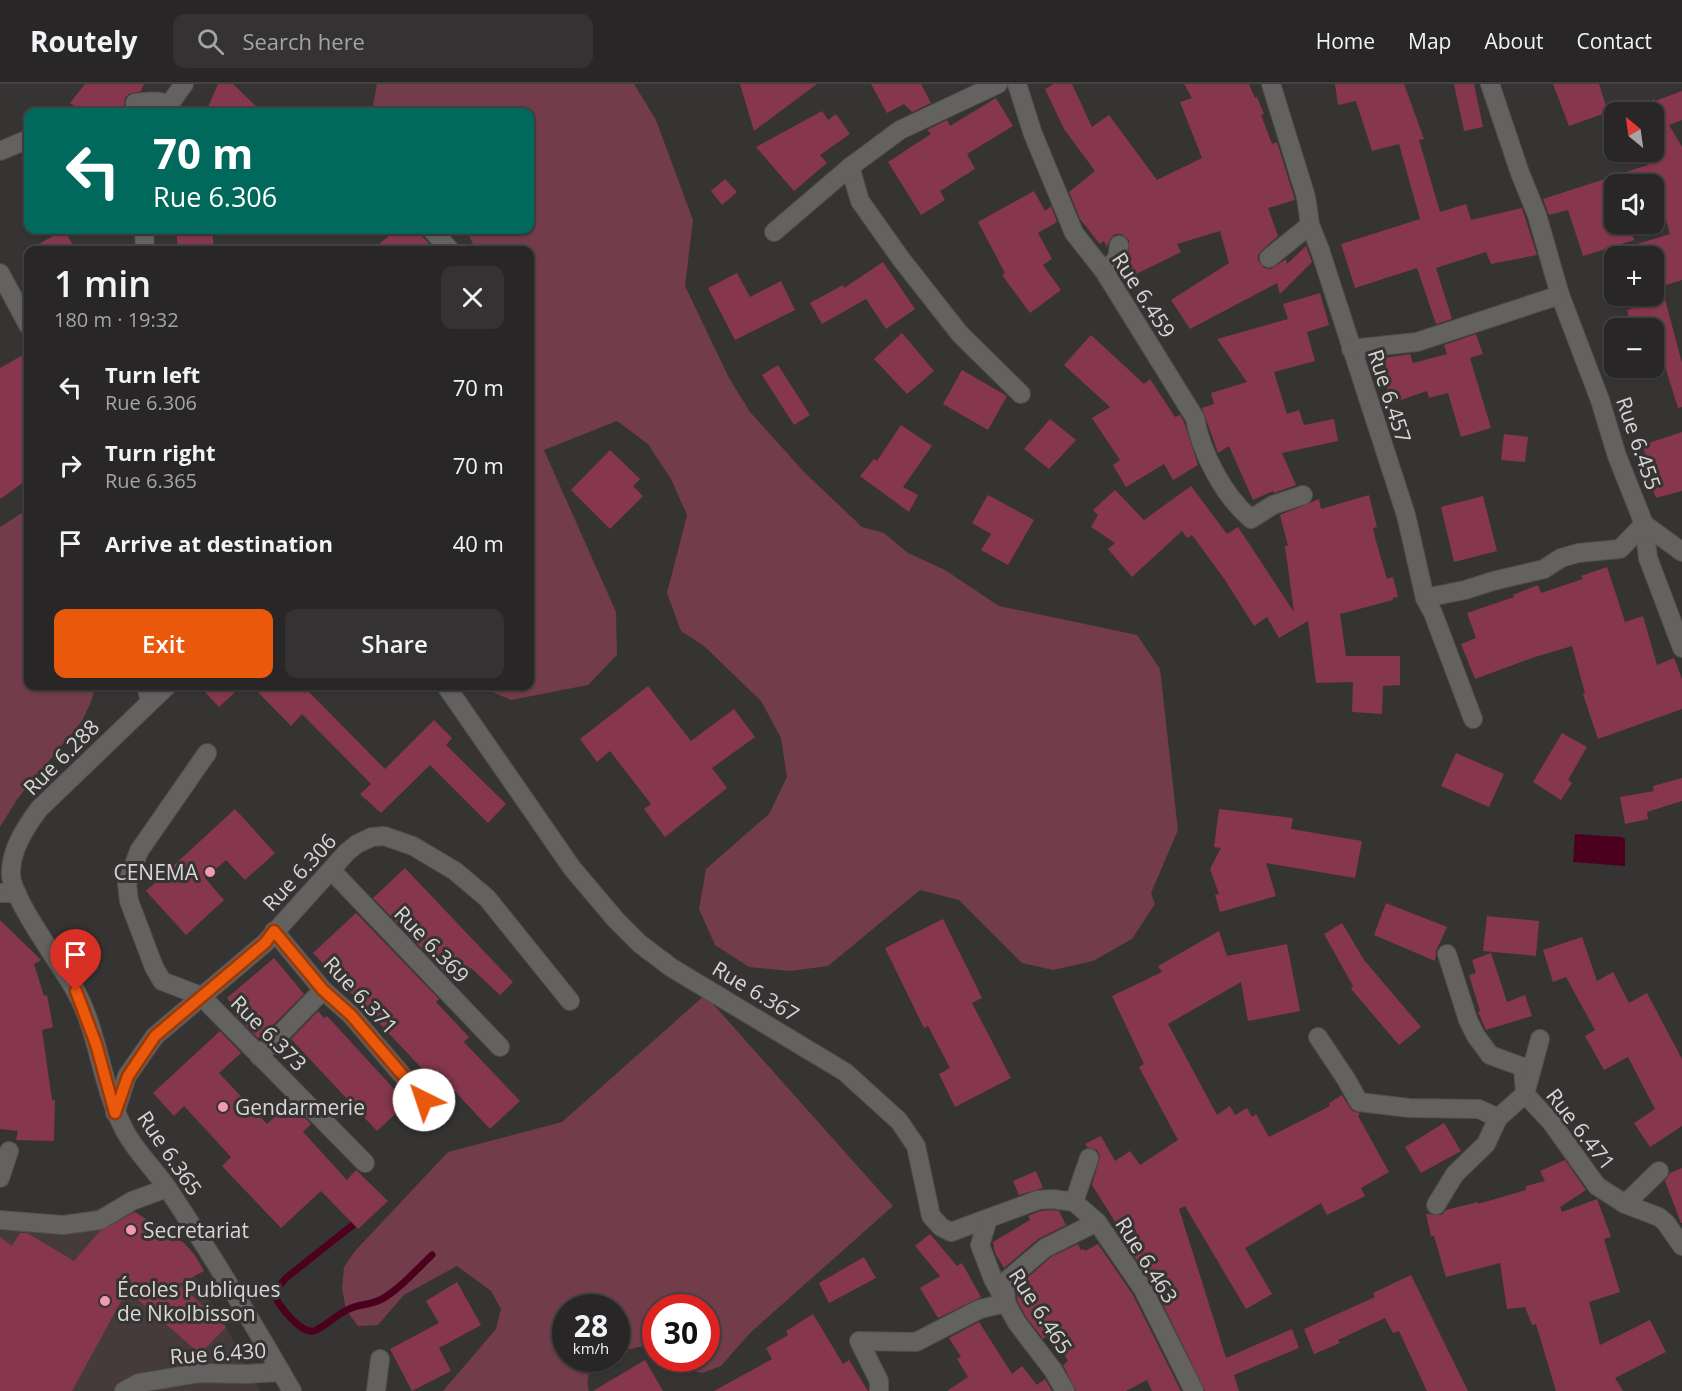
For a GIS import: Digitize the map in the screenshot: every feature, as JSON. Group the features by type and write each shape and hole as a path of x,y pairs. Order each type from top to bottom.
{"street":[{"path":"170,108 184,84"},
{"path":"774,232 849,167 900,130 998,84"},
{"name":"Rue 6.459","path":"1017,84 1033,135 1066,218 1074,233 1104,271 1195,418 1199,439 1208,459 1240,509 1251,519 1273,505 1303,495"},
{"name":"Rue 6.457","path":"1271,84 1306,197 1310,225 1406,515 1425,598 1473,719"},
{"name":"Rue 6.455","path":"1490,84 1520,173 1537,215 1560,295 1600,400 1617,456 1644,524 1648,558 1682,648"},
{"path":"135,103 158,100 167,108"},
{"path":"0,151 24,141"},
{"path":"849,167 861,201 901,259 960,334 1021,394"},
{"path":"1269,258 1310,225"},
{"path":"436,234 446,246"},
{"path":"1104,271 1117,259 1119,245"},
{"path":"0,273 24,318"},
{"path":"1351,349 1417,342 1560,295"},
{"path":"1425,598 1544,569 1561,558 1578,553 1620,549 1644,524 1682,552"},
{"name":"Rue 6.367","path":"449,690 572,868 616,920 640,944 672,968 845,1072 900,1121 916,1146 931,1216 941,1227 951,1232 1038,1200 1053,1199 1074,1202"},
{"name":"Rue 6.288","path":"7,883 14,852 39,809 148,693"},
{"name":"Rue 6.373","path":"207,753 139,851 127,884 129,901 154,967 162,981 201,996 365,1162"},
{"name":"Rue 6.306","path":"115,1113 128,1076 155,1036 265,943 332,872 347,852 372,837 384,836 412,846 454,871 487,898 570,1001"},
{"name":"Rue 6.369","path":"332,872 500,1047"},
{"name":"Rue 6.365","path":"7,883 80,1000 96,1044 115,1113 126,1134 167,1188 292,1391"},
{"name":"Rue 6.371","path":"274,931 323,990 351,1015 438,1117"},
{"name":"Rue 6.471","path":"1447,954 1468,1020 1476,1036 1491,1055 1522,1067 1525,1094 1551,1122 1597,1186 1625,1204 1659,1217 1666,1222 1682,1246"},
{"path":"259,1056 323,990"},
{"path":"1318,1037 1359,1102 1409,1108 1479,1109 1498,1118"},
{"path":"1436,1205 1455,1174 1486,1144 1498,1118 1525,1094 1540,1039"},
{"path":"0,1178 9,1150"},
{"path":"1074,1202 1089,1158"},
{"path":"1625,1204 1659,1171"},
{"path":"0,1220 63,1225 100,1220 132,1201 167,1188"},
{"name":"Rue 6.463","path":"1074,1202 1097,1222 1143,1289 1194,1391"},
{"name":"Rue 6.465","path":"988,1219 980,1245 993,1279 1006,1303 1065,1391"},
{"path":"879,1391 879,1381 860,1341 916,1342 980,1309 1006,1303 1005,1282 1045,1248 1097,1222"},
{"path":"376,1391 380,1359"},
{"name":"Rue 6.430","path":"124,1391 139,1383 199,1373 244,1374 281,1371"}],"shaded area":[{"path":"377,84 634,84 656,120 693,220 685,286 729,378 750,412 804,472 862,527 884,533 908,553 945,570 999,606 1137,635 1160,669 1178,830 1151,893 1155,904 1132,939 1093,961 1053,970 1022,963 959,900 920,890 828,966 790,971 749,967 715,945 699,909 706,869 769,814 787,777 781,738 761,701 704,646 681,631 667,593 687,515 671,479 648,444 617,421 544,450 616,612 617,655 588,685 511,700 487,690 534,690 534,246 474,246 468,234 534,234 534,108 379,108 373,105"},
{"path":"24,512 24,690 95,690 82,721 18,798 0,827 0,527"},
{"path":"1575,834 1622,837 1625,839 1625,866 1573,862"},
{"path":"705,995 893,1206 750,1333 721,1366 720,1294 642,1294 642,1346 630,1349 630,1294 552,1294 552,1372 590,1372 589,1391 443,1391 496,1329 501,1309 491,1291 457,1266 404,1295 378,1325 358,1326 346,1310 342,1288 344,1267 355,1251 448,1152 562,1122"},
{"name":"Écoles Publiques de Nkolbisson","path":"127,1208 184,1243 192,1253 184,1259 226,1327 260,1391 0,1391 0,1227"}],"building":[{"path":"85,84 144,84 141,91 129,94 125,98 126,108 78,108 70,103"},
{"path":"218,84 233,84 258,108 208,108"},
{"path":"740,84 817,84 754,131"},
{"path":"871,84 921,84 931,103 912,112 904,104 887,113"},
{"path":"1054,84 1072,84 1092,127 1109,115 1157,180 1202,158 1180,102 1192,98 1184,84 1249,84 1264,114 1261,115 1272,144 1277,142 1295,200 1268,208 1278,236 1262,250 1258,255 1258,260 1264,268 1271,269 1286,259 1287,264 1306,246 1312,262 1280,294 1277,283 1190,329 1171,300 1229,263 1220,231 1177,244 1181,252 1124,280 1120,272 1128,261 1129,240 1121,234 1115,234 1107,247 1104,241 1100,244 1080,219 1069,192 1095,171 1064,129 1045,89"},
{"path":"1335,84 1404,84 1424,139 1419,140 1440,212 1466,204 1471,220 1522,208 1537,255 1491,264 1486,252 1436,268 1452,319 1436,324 1417,268 1355,288 1341,244 1420,219 1399,144 1372,151 1356,101 1338,105"},
{"path":"1454,84 1474,84 1483,127 1464,131"},
{"path":"1553,84 1599,84 1605,102 1604,113 1569,126"},
{"path":"1682,91 1682,120 1669,125 1682,147 1682,280 1664,286 1664,246 1631,246 1670,234 1664,213 1664,174 1620,174 1648,165 1646,162 1664,162 1664,102 1653,102 1653,97 1655,101"},
{"path":"996,98 1013,126 967,154 975,169 940,191 945,200 921,215 888,162 931,134 927,130 947,120 950,126"},
{"path":"822,111 828,120 836,114 850,134 820,155 827,163 794,191 756,147"},
{"path":"725,179 737,192 722,205 711,191"},
{"path":"1604,179 1604,234 1632,234 1634,240 1615,246 1604,246 1604,249 1583,256 1568,210 1549,215 1543,199"},
{"path":"1034,191 1045,211 1051,206 1057,222 1038,233 1052,259 1043,265 1061,290 1030,313 1002,275 1005,273 978,222"},
{"path":"57,234 66,234 74,246 35,246"},
{"path":"176,234 212,234 214,246 178,246"},
{"path":"391,234 420,234 431,246 377,246"},
{"path":"883,262 915,309 886,329 866,299 822,324 810,303 843,285 844,288"},
{"path":"737,273 750,297 781,281 795,310 735,340 708,288"},
{"path":"1320,293 1329,325 1307,332 1315,361 1274,372 1287,414 1299,410 1304,425 1334,419 1338,441 1282,453 1296,485 1274,493 1273,491 1253,500 1229,446 1218,453 1202,408 1214,404 1211,393 1247,382 1217,339 1288,319 1283,304"},
{"path":"1664,299 1682,363 1682,407 1678,408 1664,363 1664,318 1629,318 1627,310 1641,306 1664,306"},
{"path":"902,333 934,371 907,394 874,359"},
{"path":"1476,334 1483,354 1470,358 1491,428 1461,437 1448,393 1429,398 1427,391 1392,403 1377,359 1410,354 1413,363 1447,354 1444,345"},
{"path":"1091,335 1144,384 1150,379 1175,417 1180,415 1198,465 1173,480 1164,464 1126,487 1113,465 1120,460 1092,418 1110,407 1064,365"},
{"path":"23,355 24,482 0,499 0,368"},
{"path":"778,365 810,415 794,425 762,375"},
{"path":"962,370 1007,396 988,430 943,404"},
{"path":"1050,419 1076,440 1049,469 1024,449"},
{"path":"901,425 932,446 903,487 918,495 909,512 860,476 874,459 877,461"},
{"path":"1682,432 1682,491 1656,498 1641,455 1645,454 1643,445"},
{"path":"1504,434 1528,437 1525,462 1501,460"},
{"path":"610,450 640,479 633,486 643,496 610,529 571,490"},
{"path":"1191,486 1227,534 1238,527 1294,612 1285,546 1288,546 1280,515 1319,499 1321,509 1369,495 1377,527 1373,528 1376,541 1387,579 1393,577 1398,597 1340,614 1346,656 1400,656 1400,685 1383,686 1382,714 1352,712 1353,682 1316,683 1308,621 1279,638 1267,617 1254,626 1225,580 1192,535 1187,538 1182,531 1132,577 1108,549 1115,543 1091,527 1098,515 1093,510 1115,490 1144,520"},
{"path":"988,495 1034,520 1008,565 981,550 991,534 972,523"},
{"path":"1483,496 1497,551 1454,562 1441,507"},
{"path":"1607,567 1625,622 1643,616 1657,665 1674,658 1682,679 1682,709 1598,739 1583,694 1585,693 1572,646 1475,679 1461,644 1476,638 1467,613 1514,597 1513,595 1538,585 1541,593 1583,579 1581,576"},
{"path":"648,686 691,741 734,709 755,737 712,768 727,788 665,837 644,809 651,804 610,751 597,762 580,739"},
{"path":"203,690 238,690 219,707"},
{"path":"256,690 298,690 300,692 307,690 385,769 434,720 452,738 446,745 506,804 488,823 430,765 381,813 360,794 371,784 302,714 291,726"},
{"path":"1562,733 1587,747 1568,780 1572,783 1561,800 1533,782"},
{"path":"1456,753 1504,774 1489,807 1441,786"},
{"path":"1682,778 1682,801 1647,812 1648,819 1625,824 1620,797 1654,791 1653,786"},
{"name":"CENEMA","path":"235,809 275,853 245,880 226,860 205,878 224,900 186,935 146,891"},
{"path":"1219,809 1293,818 1291,829 1362,841 1355,878 1266,863 1276,896 1220,912 1215,895 1219,894 1210,869 1221,848 1214,847"},
{"path":"405,868 513,982 500,995 471,968 455,983 373,898"},
{"path":"1386,903 1447,927 1436,951 1435,961 1374,935"},
{"path":"356,913 439,999 436,1002 469,1037 464,1042 520,1101 490,1129 434,1069 428,1075 313,953"},
{"path":"1487,916 1539,921 1536,956 1483,951"},
{"path":"943,919 982,998 972,1003 1011,1078 955,1107 939,1074 950,1068 928,1026 924,1028 885,948"},
{"path":"0,920 41,960 34,964 44,996 47,995 53,1027 42,1030 52,1100 55,1100 54,1141 16,1140 18,1131 0,1129"},
{"path":"1342,923 1364,960 1421,1027 1399,1045 1351,989 1353,986 1324,934"},
{"path":"1219,931 1227,956 1287,944 1300,1011 1248,1021 1241,982 1168,1024 1217,1115 1230,1106 1235,1115 1247,1108 1252,1117 1256,1114 1269,1137 1330,1106 1329,1103 1342,1095 1352,1111 1360,1113 1358,1116 1389,1172 1361,1188 1365,1196 1327,1215 1321,1203 1245,1248 1272,1294 1246,1309 1185,1206 1179,1209 1226,1358 1292,1329 1299,1348 1234,1375 1239,1391 1205,1391 1153,1284 1118,1233 1121,1231 1092,1185 1100,1156 1097,1150 1085,1144 1101,1136 1115,1161 1130,1151 1140,1165 1178,1140 1139,1067 1144,1064 1112,996 1162,972 1158,966"},
{"path":"1582,937 1597,981 1613,972 1629,1003 1647,993 1682,1059 1682,1126 1650,1147 1634,1123 1655,1109 1628,1057 1604,1070 1585,1036 1595,1030 1566,977 1553,982 1543,950"},
{"path":"1491,953 1507,1002 1525,995 1532,1016 1486,1030 1478,1012 1480,1011 1469,975 1476,973 1472,960"},
{"path":"274,958 304,994 258,1038 236,1016 239,1013 227,998"},
{"path":"318,1011 324,1018 327,1016 407,1103 377,1131 291,1039"},
{"path":"220,1031 241,1053 219,1073 267,1124 290,1103 311,1124 303,1132 347,1180 356,1170 388,1201 358,1229 321,1191 281,1228 222,1166 231,1157 184,1106 174,1116 153,1093"},
{"path":"1444,1123 1461,1151 1421,1173 1405,1147"},
{"path":"1565,1160 1586,1190 1560,1207 1562,1212 1597,1199 1611,1237 1604,1239 1620,1292 1589,1302 1600,1345 1650,1320 1666,1352 1615,1378 1623,1391 1556,1391 1536,1324 1532,1325 1525,1307 1507,1309 1500,1263 1446,1277 1434,1236 1431,1236 1426,1214 1441,1215 1446,1210 1478,1202 1478,1204 1526,1190 1526,1186 1545,1181 1540,1171"},
{"path":"1682,1168 1681,1223 1665,1181 1670,1173"},
{"path":"1036,1171 1043,1188 1019,1195 1013,1181"},
{"path":"1040,1211 1059,1211 1066,1225 1038,1239 1004,1268 995,1253 993,1242 1030,1220 1028,1216"},
{"name":"Écoles Publiques de Nkolbisson","path":"135,1212 184,1243 194,1254 204,1271 179,1284 226,1327 200,1354 127,1290 72,1391 0,1391 0,1237 12,1246 20,1233 27,1233 74,1261 100,1231"},
{"path":"930,1234 957,1266 962,1263 981,1297 938,1318 920,1288 940,1276 915,1246"},
{"path":"1078,1244 1081,1250 1085,1251 1098,1244 1133,1295 1181,1391 1152,1391 1147,1380 1126,1391 1076,1391 1063,1365 1068,1361 1052,1334 1043,1339 1026,1317 1017,1300 1017,1287 1051,1257"},
{"path":"864,1257 876,1278 829,1303 819,1283"},
{"path":"1411,1275 1468,1391 1427,1391 1399,1331 1393,1333 1385,1318 1338,1340 1340,1343 1314,1354 1304,1329 1375,1297 1373,1293"},
{"path":"457,1282 481,1325 439,1348 451,1371 412,1391 390,1349 439,1323 426,1301"},
{"path":"813,1314 843,1364 849,1360 868,1391 714,1391 772,1359 766,1348 788,1335 786,1331"},
{"path":"979,1322 1012,1374 1022,1366 1037,1385 1045,1379 1052,1391 947,1391 968,1377 957,1359 961,1357 949,1338"},
{"path":"642,1362 642,1372 652,1372 663,1391 593,1391 625,1372 630,1372 630,1369"}],"waterway":[{"path":"359,1220 286,1278 274,1292 284,1310 296,1323 309,1331 322,1327 349,1309 387,1296 432,1255"}],"place":[{"name":"CENEMA","path":"210,872"},
{"name":"Gendarmerie","path":"223,1107"},
{"name":"Secretariat","path":"131,1230"},
{"name":"Écoles Publiques de Nkolbisson","path":"105,1301"}],"route":[{"path":"76,991 96,1044 115,1113 128,1076 155,1036 265,943 274,931 323,990 351,1015 424,1100"}]}
